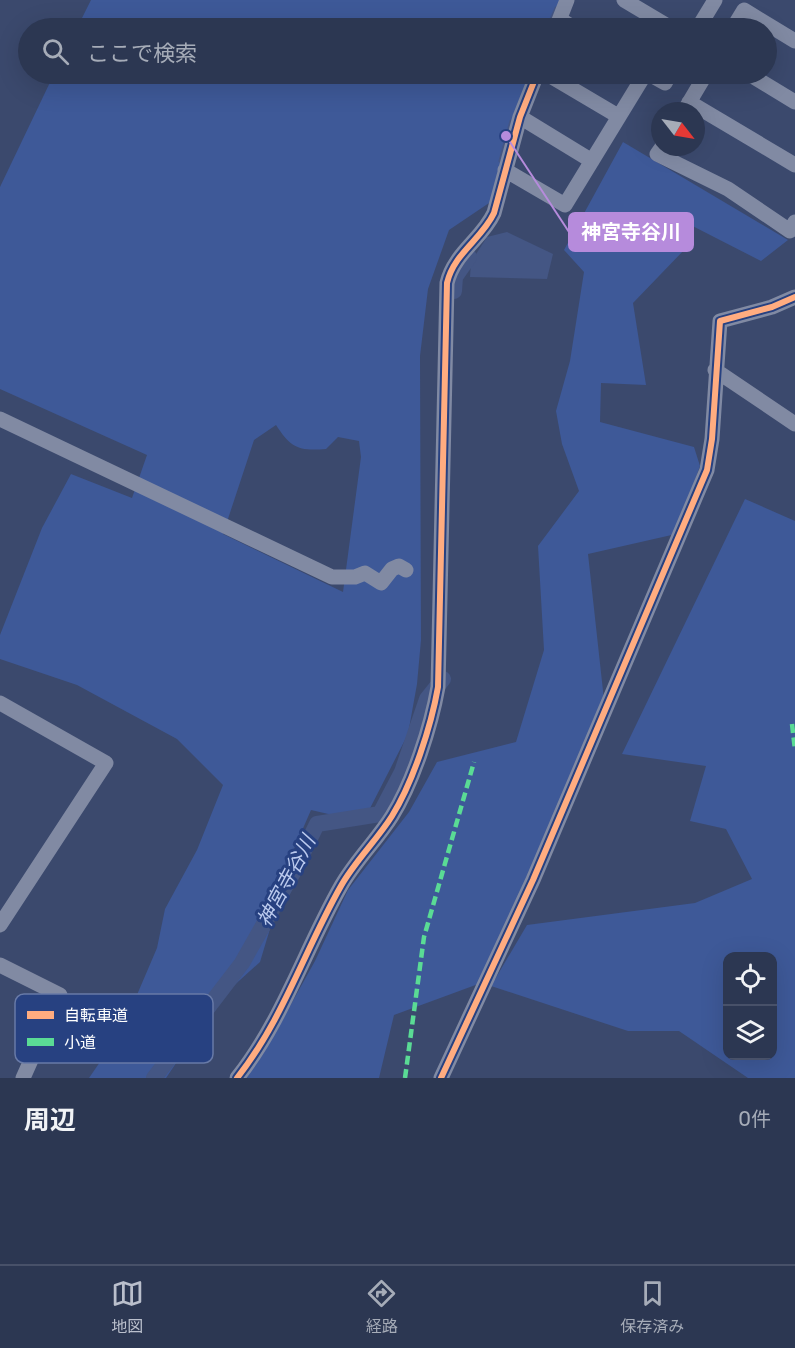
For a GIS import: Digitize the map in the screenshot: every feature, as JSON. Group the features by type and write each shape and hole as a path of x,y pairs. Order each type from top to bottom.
{"street":[{"path":"560,18 567,0"},
{"path":"624,0 654,18"},
{"path":"704,18 715,0"},
{"path":"739,18 744,10 757,18"},
{"path":"777,30 795,41"},
{"path":"237,1078 284,1002 342,884 393,815 413,769 435,703 438,687 447,283 450,271 457,259 490,223 520,117 533,84"},
{"path":"564,84 618,117"},
{"path":"505,170 565,205 640,84"},
{"path":"689,102 700,84"},
{"path":"765,84 795,102"},
{"path":"705,116 795,165"},
{"path":"520,117 591,161"},
{"path":"661,156 728,189 790,231 795,222"},
{"path":"441,1078 533,880 707,470 712,439 720,321 772,307 795,297"},
{"path":"716,370 795,424"},
{"path":"0,419 332,577 355,577 365,573 381,583 395,567 399,566 406,570"},
{"path":"0,703 106,763 5,905 0,925"},
{"path":"0,965 58,994"},
{"path":"23,1078 30,1063"}],"shaded area":[{"path":"91,0 563,0 555,18 82,18"},
{"path":"49,84 529,84 492,201 449,230 428,289 420,356 421,640 417,684 408,734 363,822 311,810 294,849 260,962 219,999 213,1008 213,994 137,994 157,948 165,909 197,850 223,785 177,739 77,685 0,659 0,635 42,528 71,474 132,498 147,455 0,389 0,187","holes":["276,425 286,439 296,446 308,449 326,449 338,437 359,441 361,457 343,592 223,534 254,440"]},
{"path":"623,142 788,240 761,261 671,215 685,249 633,303 646,385 601,383 600,422 694,447 700,466 676,534 588,554 604,700 481,983 394,1015 379,1078 245,1078 270,1042 315,961 348,890 409,812 437,762 516,742 544,650 538,546 579,491 562,444 556,411 570,361 584,272 564,250"},
{"path":"507,232 553,254 547,279 470,277 471,262 487,237"},
{"path":"745,499 795,521 795,1078 748,1078 679,1031 628,1031 491,986 527,925 695,903 752,879 726,829 690,821 706,766 622,754"},
{"path":"99,1063 176,1063 166,1078 89,1078"}],"waterway":[{"name":"神宮寺谷川","path":"552,18 556,8"},
{"name":"神宮寺谷川","path":"500,161 511,121"},
{"name":"神宮寺谷川","path":"454,291 455,277 469,257"},
{"name":"神宮寺谷川","path":"213,1001 242,963 295,869 317,824 380,814 402,772 427,699 443,679"},
{"name":"神宮寺谷川","path":"154,1078 165,1063"}],"marked path":[{"path":"792,724 795,750"},
{"path":"405,1078 424,937 474,762"}],"cycle path":[{"path":"237,1078 268,1032 341,886 400,802 426,736 438,687 447,283 456,263 483,231 494,213 520,117 533,84"},
{"path":"441,1078 533,880 707,470 712,439 720,321 772,307 795,297"}],"place":[{"name":"神宮寺谷川","path":"506,136"}]}
